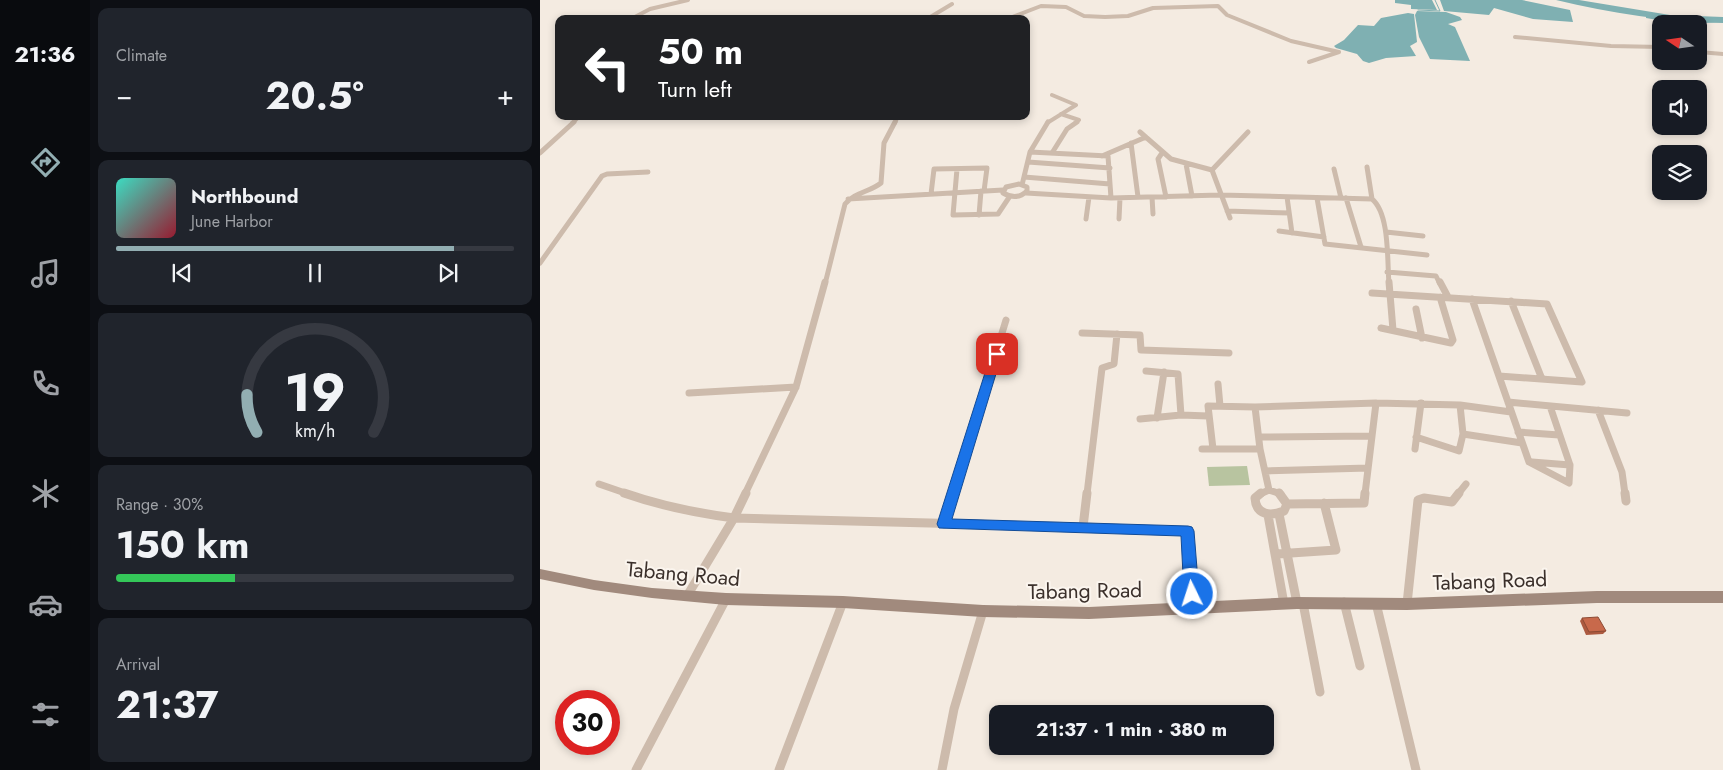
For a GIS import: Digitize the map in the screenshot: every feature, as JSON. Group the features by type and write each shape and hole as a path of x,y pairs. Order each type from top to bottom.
{"main road":[{"name":"Tabang Road","path":"540,574 594,585 687,596 843,602 983,611 1089,612 1300,603 1407,604 1598,597 1723,597"}],"street":[{"path":"638,15 647,10 688,0"},
{"path":"1036,8 1043,0"},
{"path":"934,15 952,4"},
{"path":"1018,15 1036,8 1066,7 1084,16 1105,17 1128,16 1153,8 1218,6 1227,15 1291,42 1323,47 1339,52 1309,62"},
{"path":"1515,37 1612,46 1652,47"},
{"path":"1708,53 1723,54"},
{"path":"1022,185 1030,152 1048,122 1076,105 1052,95"},
{"path":"1052,153 1067,129 1079,120 1060,114"},
{"path":"540,153 576,120"},
{"path":"687,596 734,518 796,386 822,296 845,204 854,194 874,189 881,183 884,144 896,120"},
{"path":"1140,132 1162,153 1186,164 1212,170"},
{"path":"1212,170 1248,132"},
{"path":"1101,156 1146,137"},
{"path":"1131,143 1138,197"},
{"path":"1030,152 1108,156 1111,198"},
{"path":"1162,153 1158,159 1166,197"},
{"path":"1028,162 1110,168"},
{"path":"1186,164 1192,196"},
{"path":"1367,167 1372,199"},
{"path":"931,194 934,169 987,168 979,215"},
{"path":"957,169 953,215 998,214 1010,196"},
{"path":"1334,169 1361,247"},
{"path":"1212,170 1230,218"},
{"path":"540,263 602,176 607,174 648,172"},
{"path":"1024,177 1110,184"},
{"path":"848,200 1003,190 1011,185 1022,185 1028,189 1026,193"},
{"path":"1003,190 1005,194 1010,196 1021,196 1026,193 1111,198 1220,195 1372,199 1378,204 1386,232 1387,272 1393,330"},
{"path":"1086,219 1090,197"},
{"path":"1152,197 1153,214"},
{"path":"1287,197 1292,233"},
{"path":"1119,219 1120,198"},
{"path":"1317,198 1325,244 1427,254"},
{"path":"1227,211 1290,213"},
{"path":"1279,231 1324,236"},
{"path":"1386,232 1423,236"},
{"path":"1387,272 1436,276 1448,297"},
{"path":"1372,293 1547,304 1582,382 1499,376"},
{"path":"1381,328 1451,343 1453,340 1440,297"},
{"path":"1472,299 1529,462 1569,483 1570,465 1550,406"},
{"path":"1511,302 1542,379"},
{"path":"1416,309 1422,338"},
{"path":"944,524 1006,320"},
{"path":"1082,333 1140,335 1141,350 1229,353"},
{"path":"1083,527 1102,368 1114,364 1117,334"},
{"path":"1146,371 1178,374 1181,415"},
{"path":"1157,418 1164,372"},
{"path":"1218,384 1220,406"},
{"path":"689,393 796,386"},
{"path":"1508,402 1627,413"},
{"path":"1213,449 1208,406 1255,407 1376,403 1460,405 1511,412"},
{"path":"1287,504 1364,503 1376,403"},
{"path":"1414,449 1421,404"},
{"path":"1416,437 1459,451 1463,434 1460,405"},
{"path":"1255,407 1260,449 1269,490"},
{"path":"1598,410 1622,472 1626,501"},
{"path":"1140,419 1181,415 1208,416"},
{"path":"1518,432 1559,434"},
{"path":"1463,434 1522,442"},
{"path":"1258,437 1371,436"},
{"path":"1202,449 1260,449"},
{"path":"1529,462 1570,465"},
{"path":"1265,470 1368,468"},
{"path":"599,484 673,508 734,518 1188,531 1192,594"},
{"path":"1407,604 1418,500 1424,498 1452,502 1466,484"},
{"path":"1269,490 1282,494 1287,504 1284,511 1279,514 1268,515 1259,510 1255,502 1257,495 1269,490"},
{"path":"1276,554 1336,550 1324,503"},
{"path":"1279,514 1320,692"},
{"path":"1268,515 1284,604"},
{"path":"636,770 726,599"},
{"path":"780,770 843,602"},
{"path":"1344,602 1360,666"},
{"path":"1376,603 1416,770"},
{"path":"942,770 948,729 960,681 983,611"}],"green space":[{"path":"1247,466 1250,485 1209,486 1207,467"}],"water":[{"path":"1395,0 1432,0 1437,10 1411,9 1411,5 1395,3"},
{"path":"1440,0 1522,0 1570,10 1573,22 1533,19 1494,8 1489,15 1444,11"},
{"path":"1556,0 1579,0 1670,15 1652,15 1652,18"},
{"path":"1417,11 1446,12 1460,17 1462,20 1448,24 1455,27 1470,61 1430,59 1419,37 1415,15"},
{"path":"1408,13 1414,14 1417,42 1410,46 1416,56 1386,58 1369,63 1363,61 1357,54 1334,46 1344,40 1358,25 1374,26 1381,18"},
{"path":"1708,16 1723,17 1723,23 1708,22"}],"building":[{"path":"1598,617 1606,631 1589,632 1582,618"}],"waterway":[{"path":"1418,10 1440,11 1435,0"},
{"path":"1649,16 1685,22 1723,20"}],"route":[{"path":"997,354 944,524 1188,531 1192,594"}]}
